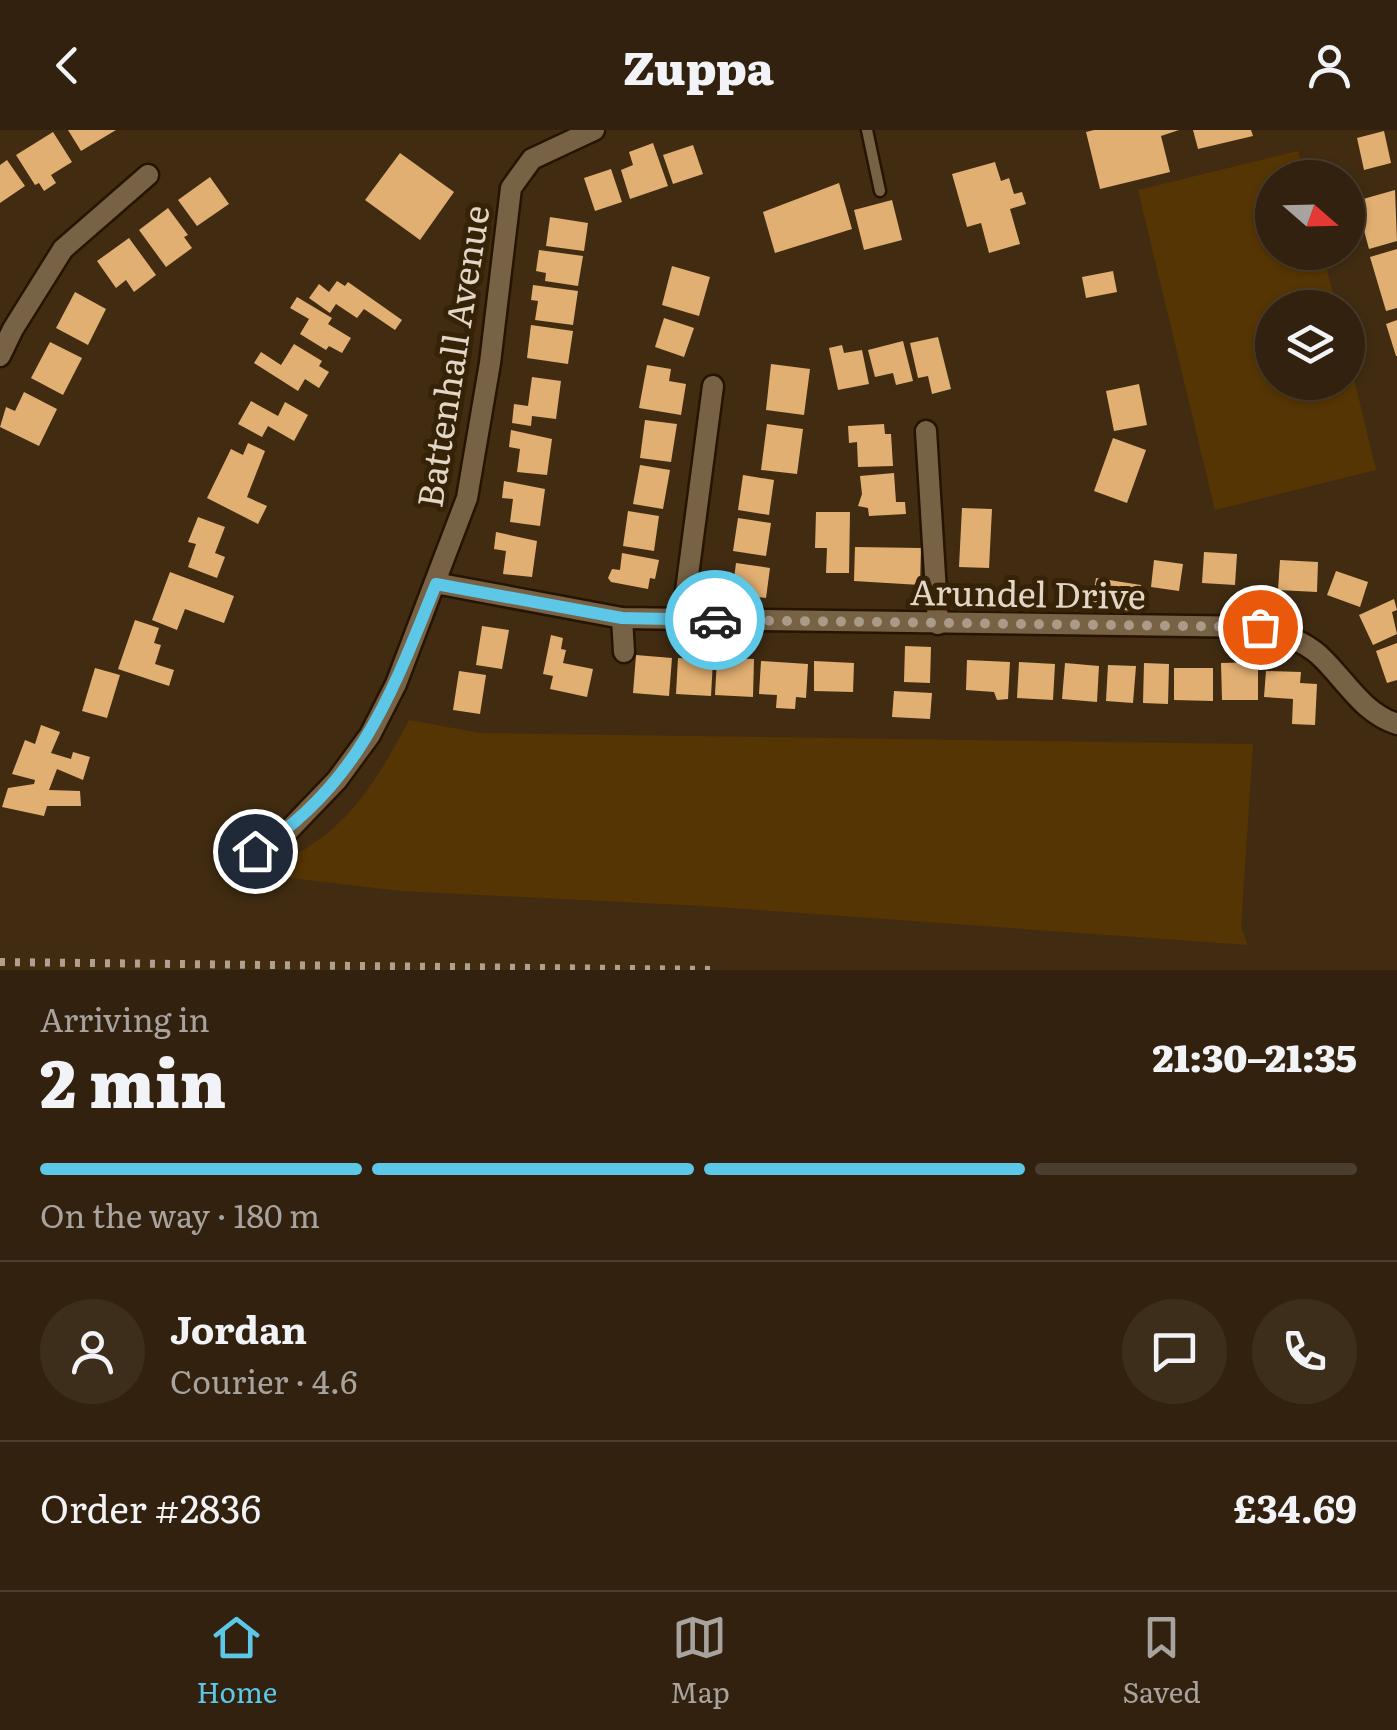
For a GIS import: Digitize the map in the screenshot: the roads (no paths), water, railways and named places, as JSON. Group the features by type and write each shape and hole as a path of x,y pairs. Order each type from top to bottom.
{"street":[{"name":"Battenhall Avenue","path":"236,863 289,830 337,780 370,735 396,684 467,498 490,363 511,188 532,159 594,130"},
{"path":"0,356 12,329 63,249 148,175"},
{"path":"682,620 713,386"},
{"path":"926,430 938,624"},
{"name":"Arundel Drive","path":"436,584 622,618 1260,627 1294,638 1317,653 1372,714 1397,724"},
{"path":"622,618 624,652"}],"lane":[{"path":"867,130 880,191"}],"railway":[{"path":"0,962 720,970"}]}
